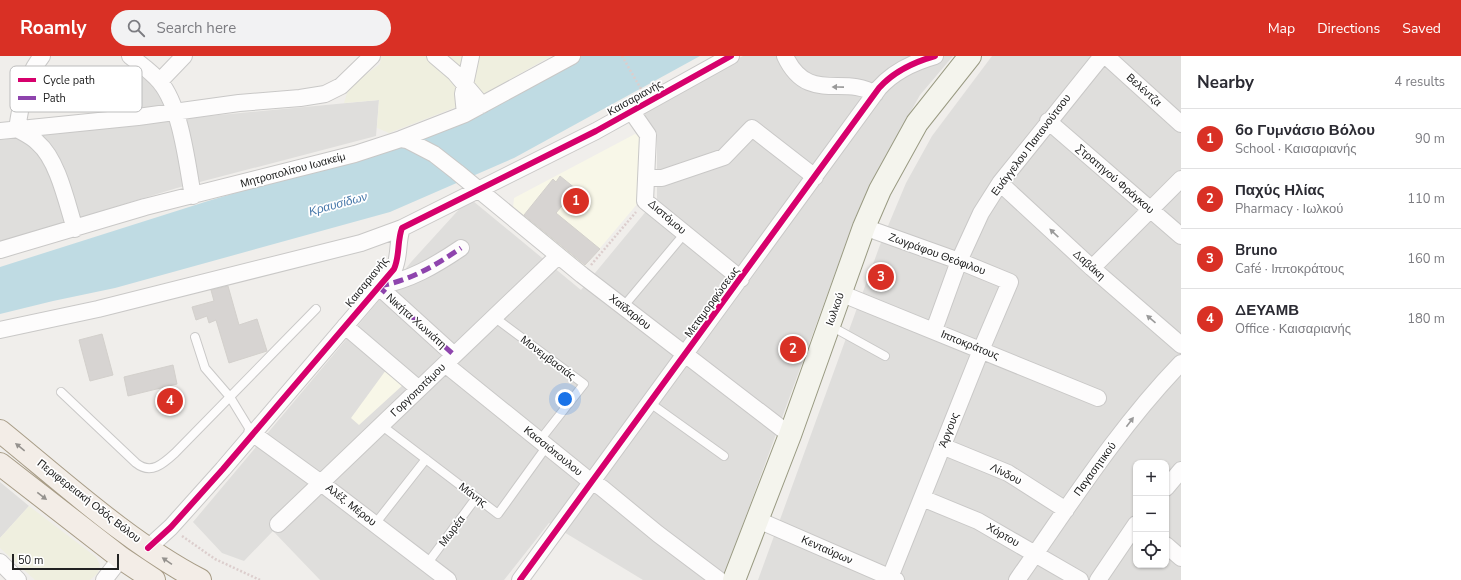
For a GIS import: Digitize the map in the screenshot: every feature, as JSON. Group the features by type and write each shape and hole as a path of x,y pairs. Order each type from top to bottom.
{"main road":[{"name":"Ιωλκού","path":"734,580 790,435 864,227 889,173 909,135 924,112 965,58"},
{"name":"Περιφερειακή Οδός Βόλου","path":"0,431 127,533 179,569 200,580"},
{"path":"0,464 121,558 154,580"}],"street":[{"path":"35,66 42,56"},
{"path":"130,56 160,81 166,90 175,112 193,196"},
{"path":"160,81 184,56"},
{"path":"0,131 325,94 341,86 372,56"},
{"path":"435,56 455,73 482,105"},
{"path":"465,114 463,94 471,56"},
{"name":"Μητροπολίτου Ιωακείμ","path":"0,250 145,207 193,196 404,140 465,114 572,56"},
{"name":"Καισαριανής","path":"148,548 171,526 223,469 252,433 394,269 397,262 399,235 402,228 476,188 596,131 731,56"},
{"path":"785,56 798,74 812,83 826,87 862,88 875,94"},
{"name":"Μεταμορφώσεως","path":"520,580 686,355 875,94 887,80 899,71 935,56"},
{"name":"Ευάγγελου Παπανούτσου","path":"934,330 959,261 981,213 1000,182 1102,56"},
{"name":"Βελέντζα","path":"1106,56 1181,124"},
{"path":"17,129 20,112"},
{"name":"Διστόμου","path":"632,112 648,135 646,202 741,279"},
{"name":"Στρατηγού Φράγκου","path":"1048,121 1181,236"},
{"path":"646,178 662,178 724,157 752,128 815,177"},
{"path":"17,129 38,142 46,152 57,174 75,229"},
{"name":"Χαϊδαρίου","path":"404,140 434,154 582,275 790,435"},
{"path":"1092,268 1181,178"},
{"name":"Δαβάκη","path":"1000,182 1092,268 1181,345"},
{"name":"Ζωγράφου Θεόφιλου","path":"864,227 959,261 1010,282"},
{"path":"0,330 105,307 346,246 402,228"},
{"path":"378,286 393,284 436,265 461,248"},
{"name":"Γοργοποτάμου","path":"278,524 558,256"},
{"name":"Άργους","path":"892,579 942,446 1010,282"},
{"name":"Νικήτα Χωνιάτη","path":"378,286 450,360"},
{"name":"Ιπποκράτους","path":"840,294 934,330 1098,398"},
{"path":"345,326 419,389"},
{"name":"Κασσιόπουλου","path":"450,360 585,477 719,580"},
{"name":"Παγασητικού","path":"1017,580 1145,402 1181,363"},
{"name":"Αλέξ. Μέρου","path":"252,433 321,483 448,580"},
{"name":"Λίνδου","path":"942,446 1008,473 1066,510"},
{"path":"1169,484 1181,470"},
{"name":"Χόρτου","path":"922,498 978,521 1080,580"},
{"name":"Κενταύρων","path":"758,520 892,579"},
{"path":"1098,580 1133,528"},
{"path":"1169,548 1181,558"},
{"path":"109,579 121,558"},
{"path":"0,562 18,580"}],"lane":[{"path":"623,307 685,233"},
{"path":"61,392 136,463 145,469 150,469 167,460 316,309"},
{"name":"Μονεμβασιάς","path":"494,317 584,384 544,443"},
{"path":"828,325 885,356"},
{"path":"195,337 205,368 230,397 252,433"},
{"path":"650,403 724,456"},
{"name":"Μάνης","path":"381,425 498,514 544,443"},
{"path":"375,524 426,459"},
{"name":"Μωρέα","path":"427,564 476,498"}],"path":[{"path":"622,56 649,102"},
{"path":"582,275 646,202"},
{"path":"171,526 184,539 202,551 260,580"}],"shaded area":[{"path":"743,56 953,56 920,95 881,164 856,216 725,573 712,568 706,580 643,580 549,523 504,580 320,580 273,531 244,561 222,553 193,522 412,261 463,205 473,201 581,290 657,198 657,133 641,111"},
{"path":"992,56 1181,56 1181,580 758,580 880,245 906,183 932,136"},
{"path":"142,78 152,78 164,94 167,120 379,100 376,136 177,188 0,242 0,140 126,124 125,112 142,112"},
{"path":"635,134 641,136 638,203 585,266 513,208 514,198"},
{"path":"386,370 404,384 359,425 351,418"},
{"path":"0,482 29,506 0,538"}],"green space":[{"path":"381,56 551,56 495,88 459,106 389,133 377,128 379,100 344,103 349,87 380,64"},
{"path":"29,506 96,557 100,565 98,573 90,580 35,580 0,548 0,538"}],"water":[{"name":"Κραυσίδων","path":"580,56 700,56 514,158 390,212 115,288 0,314 0,267 208,201 404,144"}],"building":[{"path":"560,176 576,189 556,213 600,249 585,265 524,215 553,179 556,182"},
{"path":"228,286 239,325 257,319 267,351 229,363 216,320 209,323 207,316 196,320 192,307 214,301 211,290"},
{"path":"102,334 113,375 90,381 79,340"},
{"path":"173,365 177,384 128,396 124,377"}],"marked path":[{"path":"379,286 390,284 422,272 461,248"},
{"path":"378,286 454,355"}],"cycle path":[{"path":"148,548 171,527 223,469 394,269 402,228 596,131 731,56"},
{"path":"520,580 879,88 898,72 920,61 935,56"}],"place":[{"name":"6ο Γυμνάσιο Βόλου","path":"576,201"},
{"name":"Bruno","path":"881,277"},
{"name":"Παχύς Ηλίας","path":"793,349"},
{"name":"ΔΕΥΑΜΒ","path":"170,401"}]}
